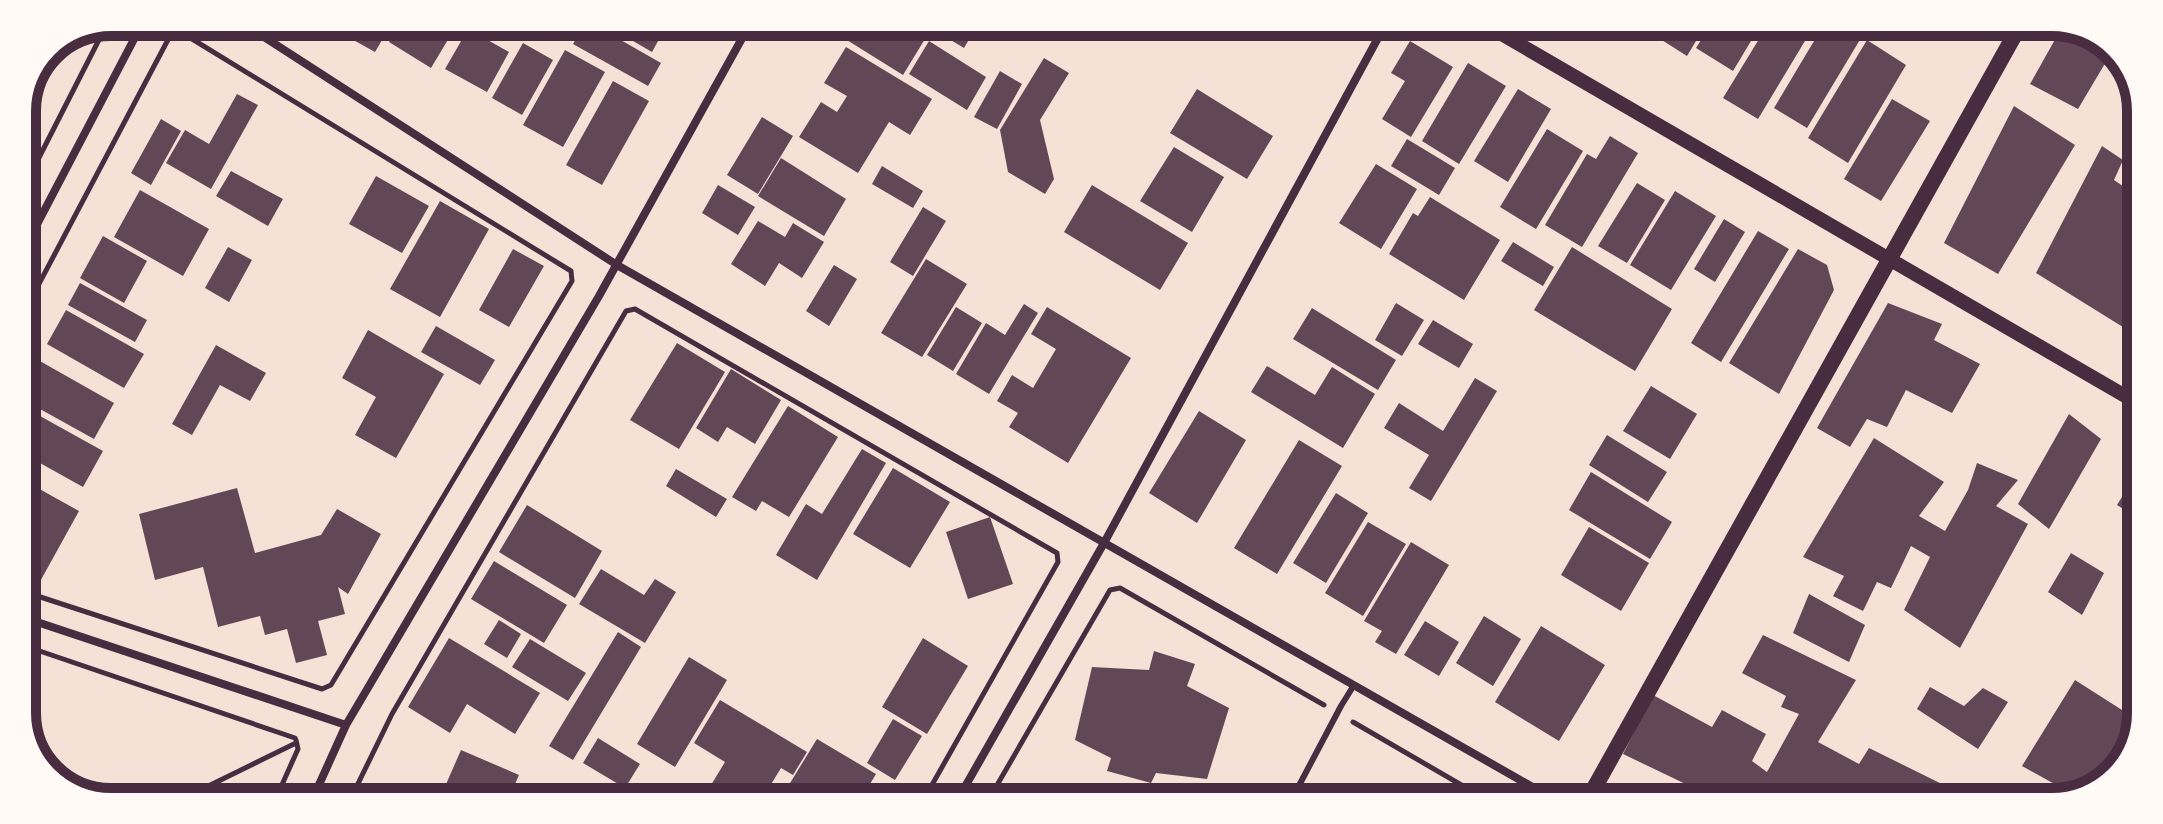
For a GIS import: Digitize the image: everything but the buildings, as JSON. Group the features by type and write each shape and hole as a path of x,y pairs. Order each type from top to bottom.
{"main road":[{"path":"1594,788 2014,36"}],"street":[{"path":"36,226 136,36"},
{"path":"263,36 617,265 1534,788"},
{"path":"318,788 346,725 617,265 743,36"},
{"path":"964,788 1104,543 1379,36"},
{"path":"1505,36 2127,397"},
{"path":"36,622 346,725"}],"lane":[{"path":"1298,788 1354,685"}],"path":[{"path":"36,290 170,36"},
{"path":"36,596 322,689 331,685 575,283 571,271 187,36"},
{"path":"36,163 101,37"},
{"path":"356,788 388,712 622,310 635,309 1057,553 1058,562 930,788"},
{"path":"1058,562 1066,566"},
{"path":"995,788 1107,589 1120,588 1467,788"},
{"path":"36,650 298,742"},
{"path":"36,659 40,651"},
{"path":"331,685 338,689"},
{"path":"204,788 298,742"},
{"path":"280,788 298,742"},
{"path":"354,772 362,775"}]}
